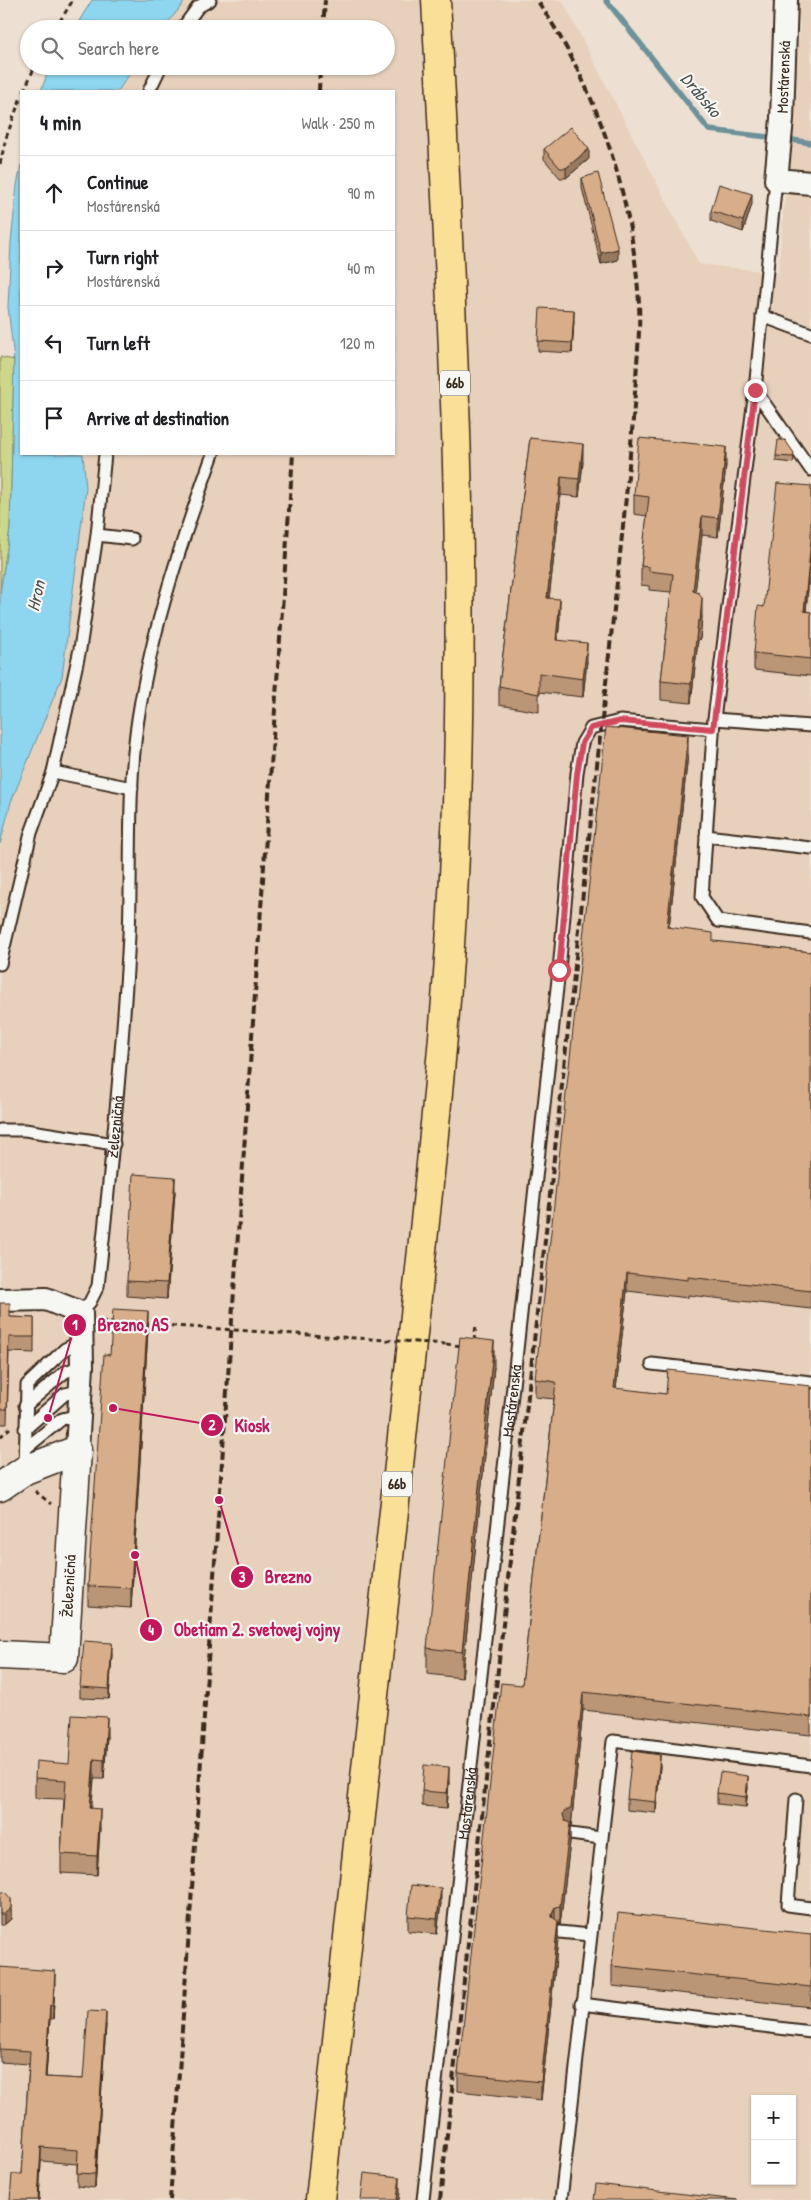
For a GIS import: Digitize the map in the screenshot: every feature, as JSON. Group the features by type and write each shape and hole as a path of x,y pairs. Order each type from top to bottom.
{"main road":[{"name":"66b","path":"320,2200 437,1105 454,875 462,662 460,559 454,347 436,0"}],"street":[{"name":"Mostárenská","path":"776,180 782,120 786,0"},
{"path":"776,180 811,183"},
{"path":"0,1300 46,1299 81,1314"},
{"name":"Železničná","path":"0,1655 64,1658 82,1366 81,1314"},
{"path":"0,1487 25,1459 76,1450"}],"lane":[{"path":"189,20 198,7 210,0"},
{"path":"149,90 157,75"},
{"path":"776,180 755,390 714,724 702,897 718,921 811,933"},
{"path":"762,316 811,334"},
{"path":"755,390 811,470"},
{"path":"0,964 31,833 53,772 80,649 97,535 105,455"},
{"name":"Železničná","path":"81,1314 98,1286 114,1144 129,935 132,788 137,722 147,663 166,593 213,455"},
{"path":"97,535 132,539"},
{"name":"Mostárenská","path":"423,2200 556,1000 577,774 582,743 591,728 610,722 811,726"},
{"path":"53,772 132,788"},
{"path":"706,836 811,848"},
{"path":"0,1130 25,1130 114,1144"},
{"path":"25,1459 27,1385 65,1349 82,1341"},
{"path":"652,1364 811,1382"},
{"path":"25,1406 65,1372 82,1366"},
{"path":"25,1429 65,1394 80,1392"},
{"path":"25,1459 62,1419 79,1415"},
{"path":"561,2200 581,2004 612,1741 811,1766"},
{"path":"796,1799 788,1905 811,1908"},
{"path":"570,1834 601,1838"},
{"path":"559,1932 590,1935"},
{"path":"581,2004 811,2032"}],"path":[{"path":"61,20 73,0"},
{"path":"24,90 31,75"},
{"path":"0,164 6,138 20,99"},
{"path":"0,140 6,138"},
{"path":"141,1324 464,1346"},
{"path":"473,1347 476,1325"}],"shaded area":[{"path":"186,0 562,0 699,264 778,273 800,25 795,0 811,0 811,2200 0,2200 0,844 11,802 62,677 86,488 83,455 395,455 395,90 119,90 129,75 395,75 395,20 170,20"}],"green space":[{"path":"0,357 14,360 10,529 0,593"}],"water":[{"path":"92,0 186,0 170,20 80,20"},
{"path":"47,75 129,75 119,90 41,90"},
{"name":"Hron","path":"20,170 20,455 83,455 86,488 62,677 11,802 0,844 0,593 10,529 14,360 8,307 11,242"}],"building":[{"path":"571,127 589,149 566,168 560,168 544,149"},
{"path":"598,173 618,249 601,253 582,178"},
{"path":"719,184 752,194 743,221 711,211"},
{"path":"540,308 574,310 572,343 538,341"},
{"path":"530,438 583,444 579,479 561,477 547,598 560,599 556,640 587,643 583,679 539,673 539,694 499,686"},
{"path":"639,438 726,447 718,518 702,516 693,591 699,593 702,598 691,684 661,681 673,574 649,571 649,567 641,566 649,497 634,495"},
{"path":"778,440 785,440 794,453 793,457 776,456"},
{"path":"777,483 811,486 811,541 804,611 811,612 811,659 754,653 758,606 764,607"},
{"path":"606,727 688,735 667,927 713,933 713,941 811,952 811,1291 688,1277 688,1280 627,1273 614,1388 666,1394 668,1370 811,1386 811,1717 583,1692 571,1808 564,1811 563,1815 565,1821 570,1823 560,1906 555,1907 552,1913 552,1917 558,1921 541,2082 458,2073 501,1683 522,1685 556,1382 535,1379"},
{"path":"133,1174 175,1177 167,1283 127,1281"},
{"path":"0,1303 10,1303 10,1317 34,1318 34,1337 9,1337 7,1409 0,1409"},
{"path":"113,1309 148,1311 131,1588 88,1586 104,1354 110,1355"},
{"path":"460,1337 494,1341 462,1652 427,1648"},
{"path":"84,1641 112,1643 109,1689 80,1687"},
{"path":"72,1715 107,1717 104,1760 94,1759 90,1808 100,1809 97,1856 61,1854 66,1780 35,1778 36,1761 69,1764"},
{"path":"632,1751 660,1755 656,1802 627,1799"},
{"path":"424,1765 449,1767 447,1793 422,1791"},
{"path":"720,1772 748,1776 746,1797 717,1793"},
{"path":"411,1885 441,1888 437,1919 408,1916"},
{"path":"0,1892 5,1892 11,1899 11,1908 4,1914 0,1914"},
{"path":"618,1913 811,1934 811,1987 612,1966"},
{"path":"0,1967 55,1971 53,2006 50,2005 45,2077 83,2079 88,2011 106,2012 95,2174 77,2173 78,2150 41,2147 38,2200 10,2200 12,2174 22,2175 30,2051 0,2049"},
{"path":"364,2173 400,2177 397,2200 361,2200"},
{"path":"596,2184 738,2200 594,2200"}],"waterway":[{"name":"Drábsko","path":"606,0 709,130 777,138"},
{"name":"Drábsko","path":"786,139 811,143"}],"railway":[{"path":"324,20 325,0"},
{"path":"440,2200 621,549 639,333 639,301 634,251 618,175 606,138 576,67 558,33 537,0"},
{"path":"319,90 320,75"},
{"path":"170,2200 293,455"}],"place":[{"name":"Kiosk","path":"113,1408"},
{"name":"Brezno, AS","path":"48,1418"},
{"name":"Brezno","path":"219,1500"},
{"name":"Obetiam 2. svetovej vojny","path":"135,1555"}],"route":[{"path":"559,970 577,774 582,743 591,728 620,721 713,729 755,390"}]}
